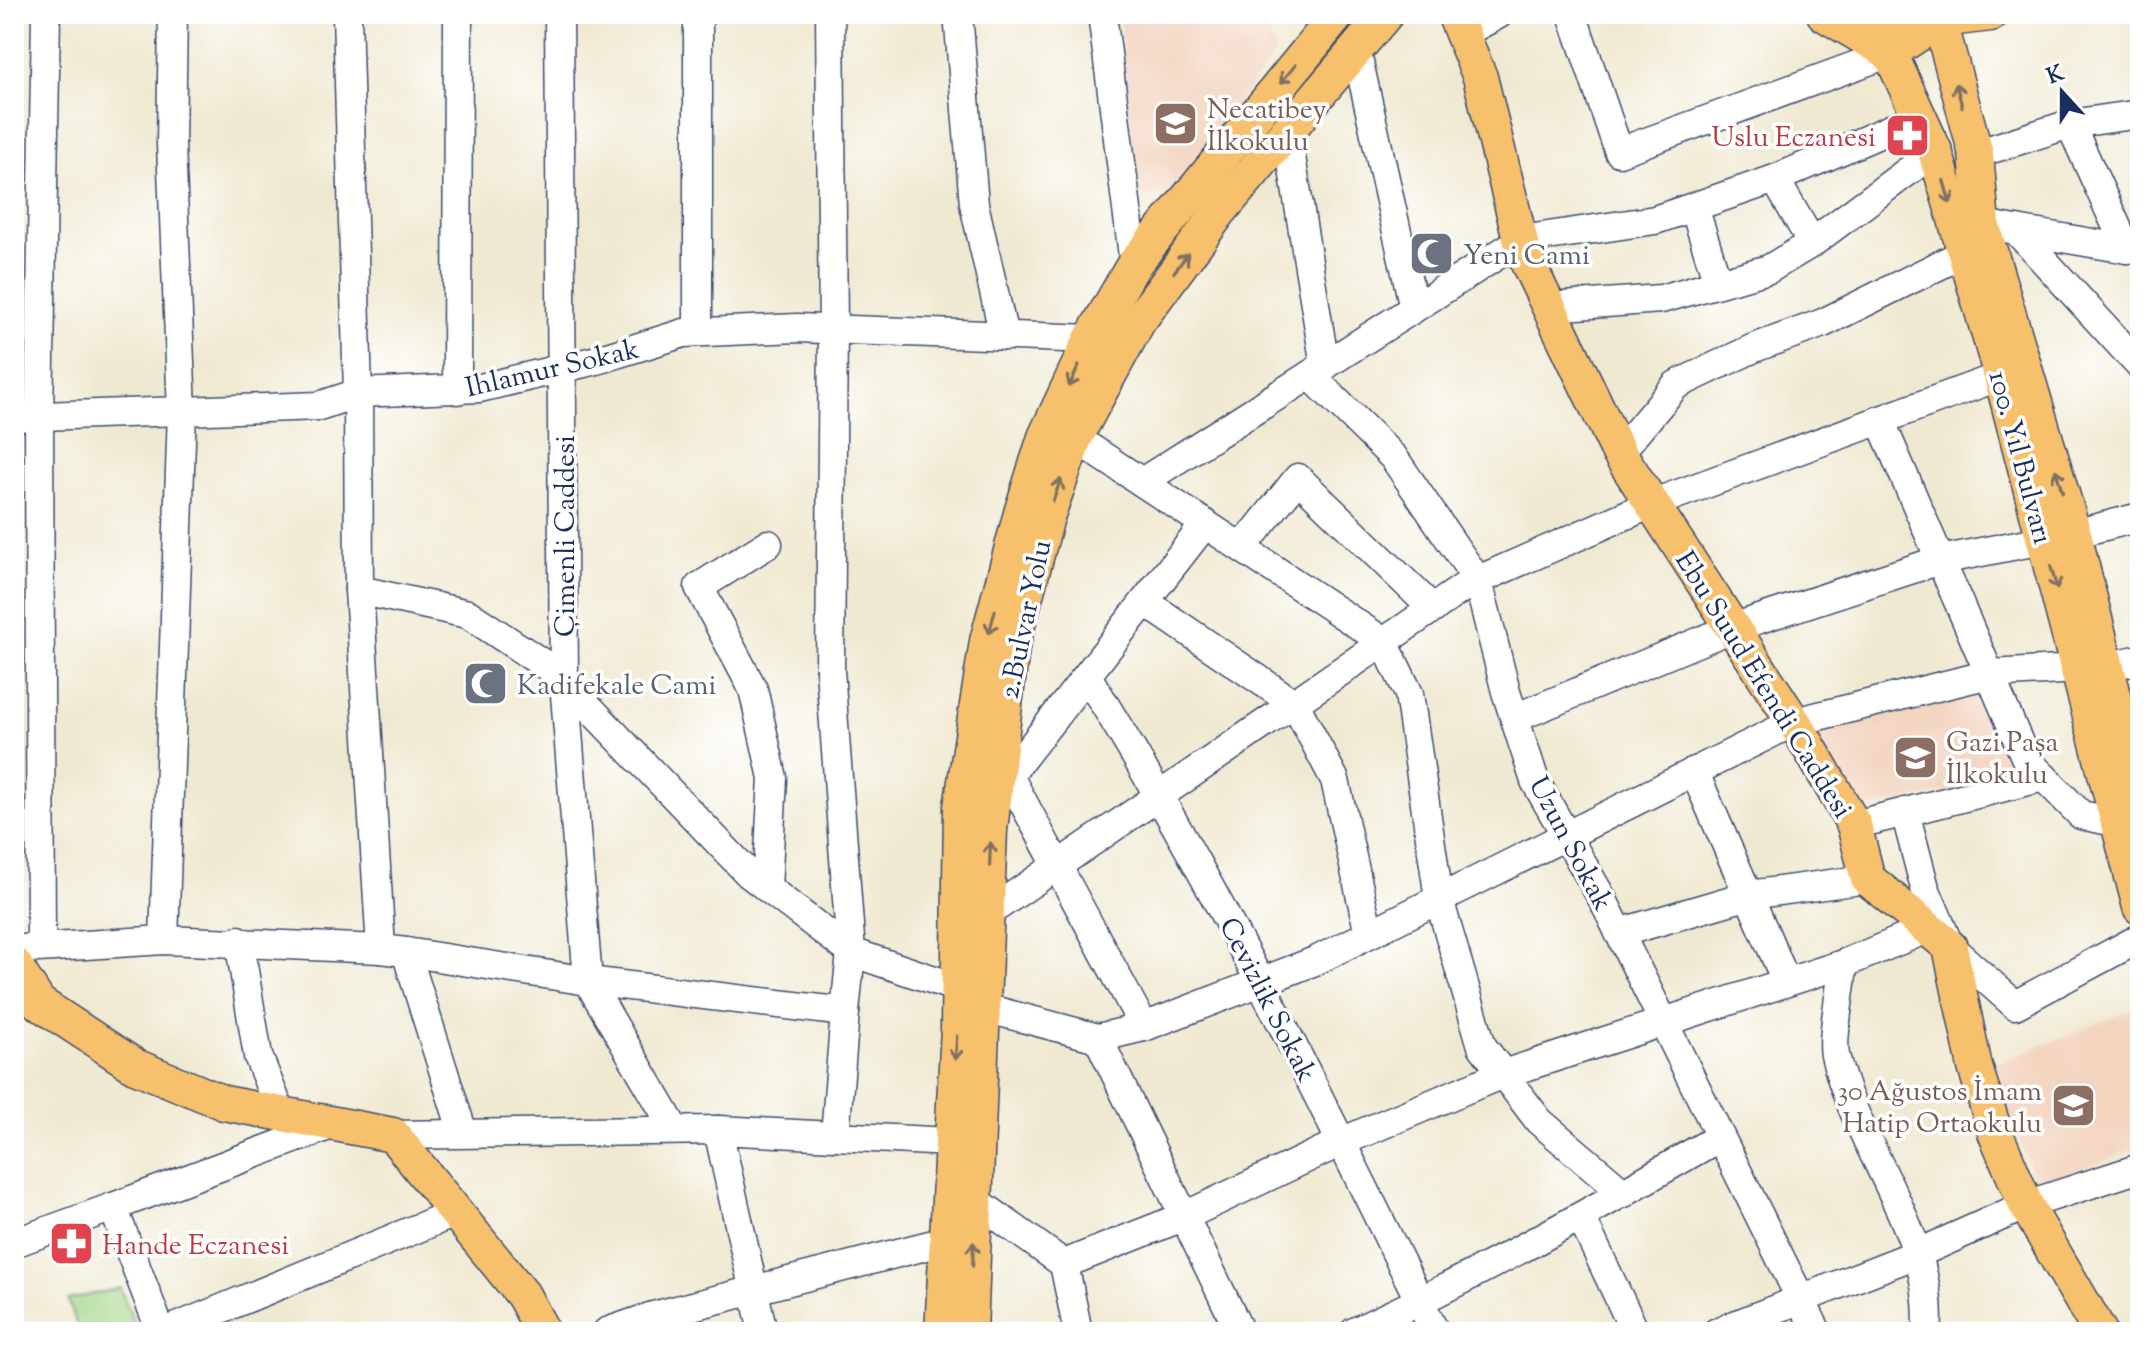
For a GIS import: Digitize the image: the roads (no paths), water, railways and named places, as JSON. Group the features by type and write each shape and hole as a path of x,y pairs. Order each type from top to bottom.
{"main road":[{"name":"2.Bulvar Yolu","path":"942,1332 958,988 961,807 987,641 1045,437 1091,339 1134,264 1338,14"},
{"name":"2.Bulvar Yolu","path":"970,1332 988,913 1002,785 1012,647 1047,517 1075,438 1138,322 1220,211 1386,14"},
{"path":"1824,14 1890,53 1939,17 1991,14"},
{"name":"100. Yıl Bulvarı","path":"1886,14 1890,53 1935,151 2001,376 2059,537"},
{"name":"100. Yıl Bulvarı","path":"1939,17 1976,154 1982,224 2127,811 2140,907"},
{"name":"Ebu Suud Efendi Caddesi","path":"1458,24 1480,77 1521,240 1549,307 1619,453 1794,722 1854,825 1868,879"},
{"path":"1868,879 1938,938 1995,1132 2026,1205 2100,1332"},
{"path":"23,954 39,1003 135,1066 224,1103 393,1135 523,1295 543,1332"}],"street":[{"path":"46,14 27,416 23,954 164,940 239,940 394,950 588,981 845,1012"},
{"path":"164,940 182,411 171,144 173,14"},
{"path":"347,14 358,393 359,590 394,950 463,1133"},
{"path":"457,390 458,14"},
{"name":"Çimenli Caddesi","path":"559,14 564,682 588,981 675,1130"},
{"path":"698,14 698,332"},
{"path":"830,14 833,329 830,670 851,952 835,1136"},
{"path":"958,14 974,204 1004,336"},
{"path":"1102,14 1134,264"},
{"path":"1458,24 1499,14"},
{"path":"1572,14 1619,152 1890,53"},
{"path":"1356,49 1414,308"},
{"path":"1976,154 2070,124 2140,114"},
{"path":"1142,482 1521,240 1655,220 1775,179 1918,117"},
{"path":"2070,124 2134,247"},
{"path":"1287,132 1317,370"},
{"path":"1549,307 1661,299 1769,269 1812,243 1935,151"},
{"path":"1775,179 1812,243"},
{"path":"1694,207 1718,283"},
{"path":"1982,224 2134,247"},
{"path":"2016,230 2140,366"},
{"path":"1619,453 1676,385 1754,348 1823,323 1964,253"},
{"name":"Ihlamur Sokak","path":"27,416 319,406 358,393 457,390 564,368 684,333 833,329 1091,339"},
{"name":"Uzun Sokak","path":"1317,370 1394,458 1478,581 1535,781 1619,933 1718,1138 1817,1332"},
{"path":"988,913 1478,581 1651,504 2001,376"},
{"path":"1880,420 2026,759 2081,815 2127,811"},
{"path":"1075,438 1384,642 1409,694 1439,899 1482,1046 1500,1075 1539,1121 1624,1193"},
{"path":"1242,548 1298,478 1433,609"},
{"path":"1515,718 1732,628 1940,560 2059,537 2140,517"},
{"path":"1144,1027 1057,866 1002,785 1205,524"},
{"path":"767,888 773,778 753,689 699,587 768,544"},
{"path":"359,590 468,614 564,682 749,874 851,952 958,988 985,1008 1098,1038 1144,1027 1262,981 1369,934 1794,722 1990,674 2092,668 2140,659"},
{"path":"1145,602 1295,704 1335,780 1369,934"},
{"name":"Cevizlik Sokak","path":"1087,676 1161,795 1262,981 1435,1332"},
{"path":"1694,771 1786,981"},
{"path":"1854,825 2044,777"},
{"path":"1905,812 1938,938 2015,1005 2140,938"},
{"path":"1619,933 1749,895 1868,879"},
{"path":"1064,1264 1185,1216 1341,1142 1500,1075 1661,1020 1938,938"},
{"path":"239,940 258,1056 281,1114"},
{"path":"1843,964 1834,1051 1850,1107 1919,1253 1929,1310 1927,1332"},
{"path":"1098,1038 1240,1332"},
{"path":"14,1243 334,1124"},
{"path":"393,1135 718,1130 950,1142"},
{"path":"718,1130 763,1332"},
{"path":"1354,1332 1420,1302 1581,1217 1718,1138"},
{"path":"1717,1332 1919,1253 2026,1205 2140,1168"},
{"path":"975,1200 1064,1264 1078,1332"},
{"path":"113,1207 163,1332 457,1212"},
{"path":"1581,1217 1635,1332"},
{"path":"607,1332 754,1288 945,1241"}],"place":[{"name":"Necatibey İlkokulu","path":"1176,124"},
{"name":"Uslu Eczanesi","path":"1907,136"},
{"name":"Yeni Cami","path":"1432,254"},
{"name":"Kadifekale Cami","path":"486,684"},
{"name":"Gazi Paşa İlkokulu","path":"1915,757"},
{"name":"30 Ağustos İmam Hatip Ortaokulu","path":"2073,1106"},
{"name":"Hande Eczanesi","path":"71,1244"}]}
